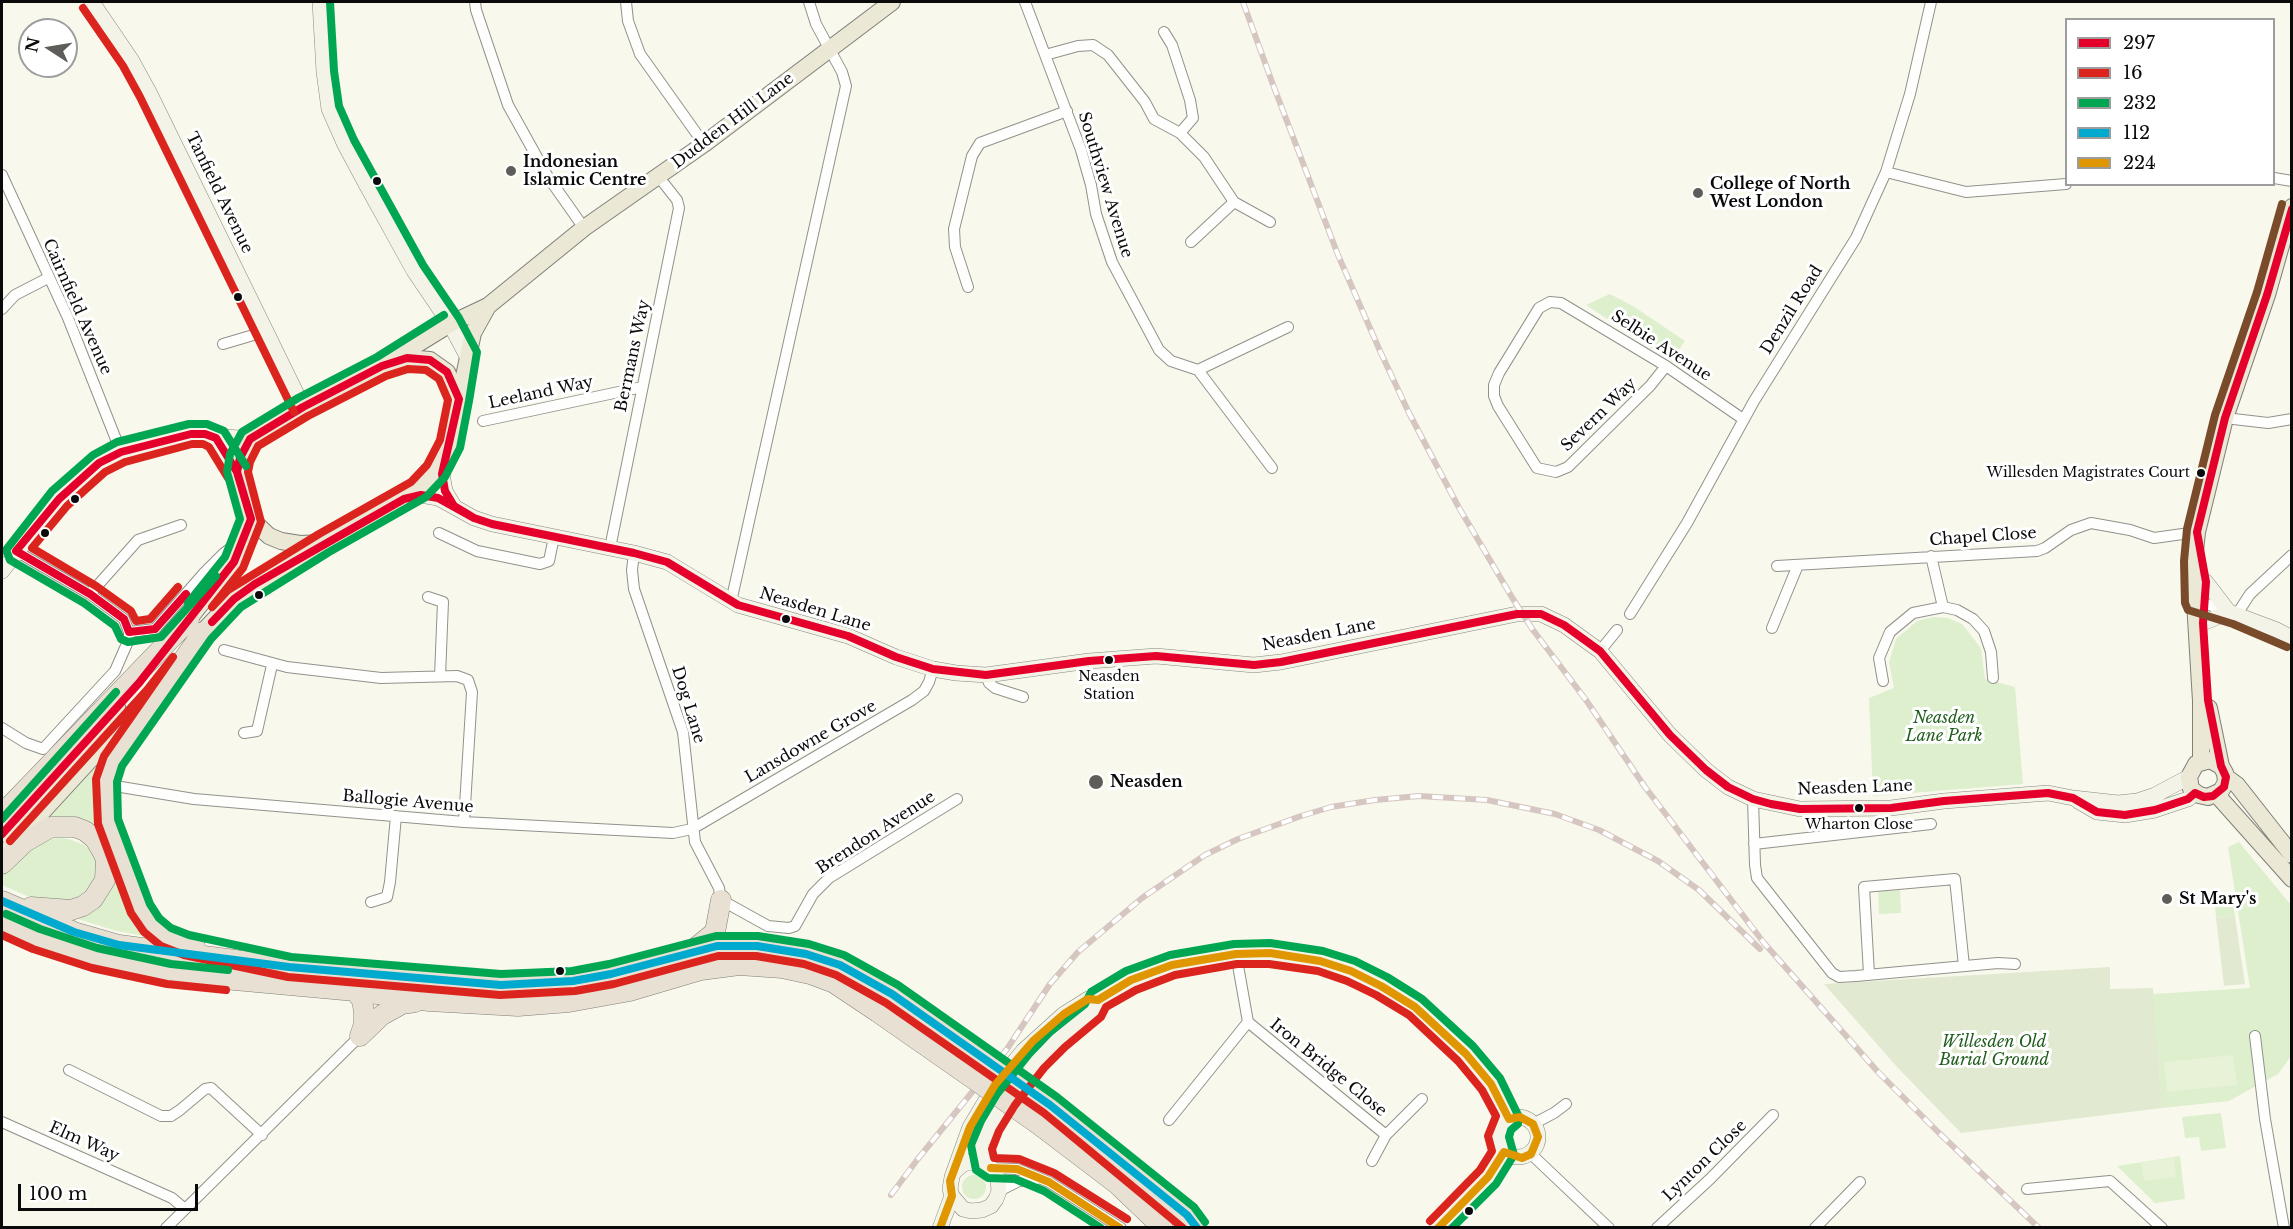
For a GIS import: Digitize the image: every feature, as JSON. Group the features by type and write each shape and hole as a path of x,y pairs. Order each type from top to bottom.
{"highway":[{"path":"2,814 196,626"},
{"path":"196,626 113,761 106,780 108,821 141,909 151,925 166,937 186,945 289,967"},
{"path":"2,864 39,832 63,825 85,831 95,839 106,860 105,879 100,890 93,899 82,906 71,910 31,907 2,901"},
{"path":"690,952 715,932 721,900"},
{"path":"2,901 74,932 119,945 289,967 501,985 573,981 611,974 717,946 738,945 791,950 840,965 892,994 1050,1105 1187,1215 1197,1227"},
{"path":"2,924 36,939 94,958"},
{"path":"2,936 169,974 355,991 429,1001 501,1006 551,1004 630,991 721,966 762,966 810,974 834,983 1038,1124 1117,1185 1163,1227"},
{"path":"355,991 362,1000 364,1012 364,1024 360,1036"},
{"path":"360,1036 382,1015 402,1004 429,1001"}],"main road":[{"name":"Tanfield Avenue","path":"92,2 127,52 149,92 303,407"},
{"path":"320,2 324,72 329,109 345,145 404,252 450,324 467,356"},
{"name":"Dudden Hill Lane","path":"382,366 450,324 488,306 584,228 704,144 892,2"},
{"path":"2292,207 2267,295 2225,418 2198,532 2194,561 2203,623 2208,700 2224,772 2224,787 2217,795 2204,797 2192,785 2192,767 2201,761 2214,761 2224,772 2237,785 2292,855"},
{"name":"Dudden Hill Lane","path":"196,626 234,598 324,543 418,490 436,471 450,444 473,333 488,306"},
{"path":"237,472 240,458 250,439 303,407 382,366 407,358 430,360 447,372 459,399"},
{"path":"2,571 15,551 59,499 99,463 121,452 190,434 205,434 216,438 237,472 250,519 269,536 281,541 300,544 324,543"},
{"path":"216,438 224,435 250,439"},
{"path":"450,444 442,474 446,491 454,506"},
{"name":"Neasden Lane","path":"404,499 422,495 438,498 474,518 492,524 634,553 677,566 731,602 754,611 848,636 896,657 933,669 956,673 986,675 1077,662 1165,656 1254,665 1281,662 1517,614 1541,614 1564,625 1600,651 1670,735 1706,771 1728,787 1753,799 1771,804 1809,809 1891,808 2048,793 2073,798 2097,812 2125,815 2156,810 2188,799 2192,785"},
{"path":"2,857 113,736 196,626 228,572 250,519"},
{"path":"2198,532 2206,582 2199,603 2201,761"},
{"path":"2206,582 2233,613 2292,638"},
{"path":"2203,623 2233,613"},
{"path":"2,834 139,682 196,626"},
{"path":"2217,795 2292,879"},
{"path":"971,1211 959,1206 952,1196 950,1181 970,1127 995,1085 1019,1056 1064,1014 1088,999 1098,1000 1131,980 1192,960 1236,954 1270,953 1311,959 1351,971 1381,986 1415,1007 1466,1053 1491,1084 1509,1119"},
{"path":"944,1227 971,1211 991,1206 999,1191 998,1179 988,1166 981,1148 990,1126 1006,1099 1044,1052 1094,1010 1098,1000"},
{"path":"1520,1117 1533,1124 1538,1137 1531,1154 1522,1158 1504,1152 1498,1137 1502,1124 1509,1119 1520,1117"},
{"path":"1437,1227 1488,1177 1504,1152"},
{"path":"954,1172 969,1162 988,1166"},
{"path":"940,1227 952,1196"}],"street":[{"path":"475,2 508,105 548,177 584,228"},
{"path":"626,2 628,21 640,54 704,144"},
{"path":"731,602 846,86 842,72 816,24 809,2"},
{"name":"Southview Avenue","path":"1025,2 1081,150 1091,184 1096,214 1112,262 1159,350 1171,361 1198,370"},
{"name":"Denzil Road","path":"1630,614 1687,523 1743,418 1856,238 1886,172 1910,94 1931,2"},
{"path":"1164,32 1172,45 1193,117 1180,133"},
{"path":"1045,55 1078,46 1093,45 1108,55 1145,102 1154,119 1180,133 1204,157 1234,202 1270,222"},
{"path":"968,287 955,247 954,229 972,156 980,143 1067,111"},
{"path":"1886,172 1966,192 2065,184"},
{"name":"Cairnfield Avenue","path":"2,175 68,318 121,452"},
{"name":"Bermans Way","path":"610,548 679,208 676,200 658,176"},
{"path":"2275,177 2292,181"},
{"path":"1191,242 1234,202"},
{"path":"2,309 15,295 48,278"},
{"name":"Severn Way","path":"1561,303 1550,302 1539,308 1494,385 1494,396 1498,406 1537,468 1556,472 1568,466 1650,387 1666,366"},
{"name":"Selbie Avenue","path":"1561,303 1666,366 1743,418"},
{"path":"1272,468 1198,370 1288,327"},
{"path":"223,344 267,331"},
{"name":"Leeland Way","path":"483,421 642,387"},
{"path":"2225,418 2268,423 2292,419"},
{"name":"Chapel Close","path":"1777,566 2037,551 2071,530 2091,523 2130,530 2154,538 2198,532"},
{"path":"90,594 138,540 182,525"},
{"path":"439,533 477,551 540,564 549,561 554,537"},
{"path":"129,632 154,629 204,573 224,553 242,540"},
{"path":"2,728 26,743 43,749 115,671 129,639 124,619 90,594 15,551"},
{"name":"Dog Lane","path":"634,553 632,581 634,589 683,732 687,755 692,829 699,852 719,888 721,900"},
{"path":"2199,603 2233,613 2292,555"},
{"path":"1931,556 1943,607"},
{"path":"1772,628 1798,565"},
{"path":"428,597 443,602 440,676"},
{"path":"1883,681 1879,658 1890,632 1913,613 1943,607 1957,610 1973,619 1984,631 1991,652 1993,678"},
{"path":"1600,651 1617,630"},
{"path":"224,650 272,665 381,678 457,676 468,680 472,692 464,822"},
{"path":"244,733 257,730 272,665"},
{"name":"Lansdowne Grove","path":"692,829 912,700 924,691 933,669"},
{"path":"986,675 989,683 995,688 1007,694 1023,697"},
{"name":"Ballogie Avenue","path":"121,787 194,799 464,822 661,833 692,829"},
{"name":"Brendon Avenue","path":"721,900 768,926 789,928 795,926 813,894 829,878 957,799"},
{"path":"1753,799 1757,878 1832,973 1839,976 1869,975 1998,963 2015,964"},
{"path":"370,902 387,897 396,816"},
{"path":"1754,844 1931,824"},
{"path":"1869,975 1864,887 1955,879 1964,966"},
{"name":"Iron Bridge Close","path":"1236,954 1248,1022 1386,1135"},
{"path":"1169,1120 1248,1022"},
{"path":"166,1227 360,1036"},
{"path":"2255,1036 2265,1119 2284,1227"},
{"path":"69,1070 161,1116 171,1116 204,1089 211,1088 262,1135"},
{"name":"Iron Bridge Close","path":"1372,1161 1386,1135 1422,1099"},
{"path":"1533,1124 1566,1104"},
{"name":"Lynton Close","path":"1658,1227 1710,1179 1773,1115"},
{"name":"Elm Way","path":"2,1122 172,1198 185,1209"},
{"path":"1531,1154 1609,1227"},
{"path":"988,1166 1017,1169 1041,1178 1121,1227"},
{"path":"999,1191 1019,1181 1041,1178"},
{"path":"2027,1189 2110,1181 2163,1227"},
{"path":"1815,1227 1860,1182"}],"green space":[{"path":"1610,294 1633,306 1685,341 1671,361 1586,305"},
{"name":"Neasden Lane Park","path":"1933,617 1948,618 1962,624 1981,648 1985,679 2015,687 2023,784 1873,796 1869,698 1894,688 1889,662 1896,639 1917,621"},
{"path":"101,761 103,763 100,772 158,939 113,930 75,918 111,854 43,821"},
{"path":"59,838 84,845 98,861 96,886 76,903 36,900 2,885 2,875 24,852 48,839"},
{"path":"2239,842 2291,905 2291,1056 2278,1074 2229,1101 2162,1108 2153,994 2250,988 2228,847"},
{"path":"1900,890 1901,913 1879,914 1878,891"},
{"path":"2233,902 2235,916 2216,918 2215,904"},
{"path":"2235,916 2245,984 2224,986 2216,918"},
{"name":"Willesden Old Burial Ground","path":"2110,967 2110,989 2153,988 2162,1108 1961,1133 1898,1068 1824,984"},
{"path":"2233,1055 2237,1085 2167,1092 2164,1062"},
{"path":"2221,1113 2226,1148 2201,1151 2199,1137 2185,1138 2182,1117"},
{"path":"2180,1156 2185,1199 2155,1203 2117,1166"},
{"path":"2174,1158 2176,1177 2144,1181 2141,1162"},
{"path":"974,1175 983,1178 986,1187 983,1196 974,1199 965,1196 962,1187 965,1178"}],"railway":[{"path":"1243,2 1338,255 1380,351 1409,413 1458,506 1533,630 1586,700 1645,787 1764,943 1878,1072 2039,1228"},
{"path":"891,1195 1007,1049 1050,984 1078,952 1142,898 1205,855 1238,839 1331,807 1419,796 1487,800 1555,814 1599,830 1658,861 1699,890 1760,949"}],"transit line":[{"name":"232","path":"330,2 334,71 339,106 354,140 423,265 459,318 477,352 469,401 460,448 445,477 426,497 329,552 241,607 211,639 122,766 117,782 118,819 150,904 159,918 171,928 189,935 291,957 501,974 572,971 609,964 716,936 758,936 809,944 844,955 898,985 1057,1097 1194,1207 1205,1222"},
{"name":"16","path":"83,8 123,66 140,97 294,412"},
{"path":"2282,204 2257,292 2215,415 2187,529 2184,561 2185,603 2188,610 2233,624 2287,647"},
{"name":"297","path":"2,834 139,683 234,562 251,519 237,472 240,458 250,439 303,407 382,366 407,358 430,360 447,372 459,399 442,474 445,491 454,506 474,518 492,524 667,562 738,605 848,636 896,657 933,669 986,675 1089,661 1156,656 1254,665 1281,662 1517,614 1541,614 1564,625 1600,651 1670,735 1706,770 1728,787 1753,799 1771,804 1800,809 1891,808 1944,801 2048,793 2073,798 2097,812 2125,815 2155,810 2188,799 2195,793 2204,797 2213,796 2224,787 2226,777 2221,766 2208,700 2203,623 2206,582 2197,532 2225,418 2267,295 2292,209"},
{"name":"232","path":"188,603 225,557 240,519 227,472 230,454 242,432 298,398 377,357 444,315"},
{"name":"16","path":"408,369 426,370 439,379 448,400 440,440 427,465 411,482 319,534 228,590 212,607 243,568 261,522 248,472 258,446 308,416 386,376 408,369"},
{"name":"232","path":"216,576 161,637 128,642 121,639 115,626 84,603 10,560 6,550 52,491 93,455 117,442 189,424 207,424 224,431 246,466"},
{"name":"297","path":"186,594 155,629 129,632 124,619 90,594 16,551 59,499 99,463 121,452 191,434 205,434 216,438 237,472"},
{"name":"16","path":"178,587 150,619 136,621 131,611 96,586 32,548 67,506 105,472 125,462 192,444 203,444 209,447 228,478"},
{"name":"297","path":"212,622 234,599 255,584 404,499 421,495 438,498 474,518"},
{"name":"16","path":"10,841 147,690 173,657 104,756 96,779 98,824 131,913 144,932 161,946 184,955 288,977 500,995 575,991 614,984 718,956 756,956 804,964 836,975 886,1003 1044,1113 1183,1228"},
{"name":"232","path":"2,819 116,692"},
{"name":"112","path":"2,901 74,932 119,945 289,967 501,985 573,981 611,974 717,946 757,946 806,954 840,965 892,994 1050,1105 1187,1215 1197,1228"},
{"name":"232","path":"6,914 40,929 97,948 171,964 228,970"},
{"name":"16","path":"2,935 33,949 92,968 167,984 226,990"},
{"name":"232","path":"1101,1228 1044,1191 1015,1179 988,1178 976,1170 971,1145 981,1121 997,1094 1051,1031 1085,1004 1091,992 1126,971 1170,955 1234,944 1270,943 1323,951 1355,961 1387,977 1422,999 1473,1046 1500,1078 1519,1117 1518,1124 1511,1130 1509,1137 1514,1155 1496,1184 1452,1228"},
{"name":"224","path":"940,1228 952,1196 950,1181 970,1127 995,1085 1033,1041 1064,1014 1088,999 1098,1000 1131,980 1172,965 1236,954 1270,953 1320,961 1351,971 1415,1007 1466,1054 1491,1084 1509,1119 1520,1117 1533,1124 1538,1137 1531,1154 1522,1158 1504,1152 1488,1177 1438,1228"},
{"name":"16","path":"1127,1219 1054,1173 1019,1159 994,1158 992,1149 999,1131 1015,1105 1044,1068 1101,1017 1106,1007 1136,990 1175,975 1237,964 1269,964 1318,971 1347,981 1376,995 1409,1015 1458,1061 1482,1090 1496,1116 1488,1136 1492,1151 1480,1170 1430,1221"},
{"name":"224","path":"991,1168 1017,1169 1049,1182 1120,1228"}],"place":[{"name":"Indonesian Islamic Centre","path":"511,171"},
{"name":"College of North West London","path":"1698,193"},
{"name":"Willesden Magistrates Court","path":"2201,473"},
{"name":"Neasden Station","path":"1109,660"},
{"name":"Neasden","path":"1096,782"},
{"name":"Wharton Close","path":"1859,808"},
{"name":"St Mary's","path":"2167,899"}]}
